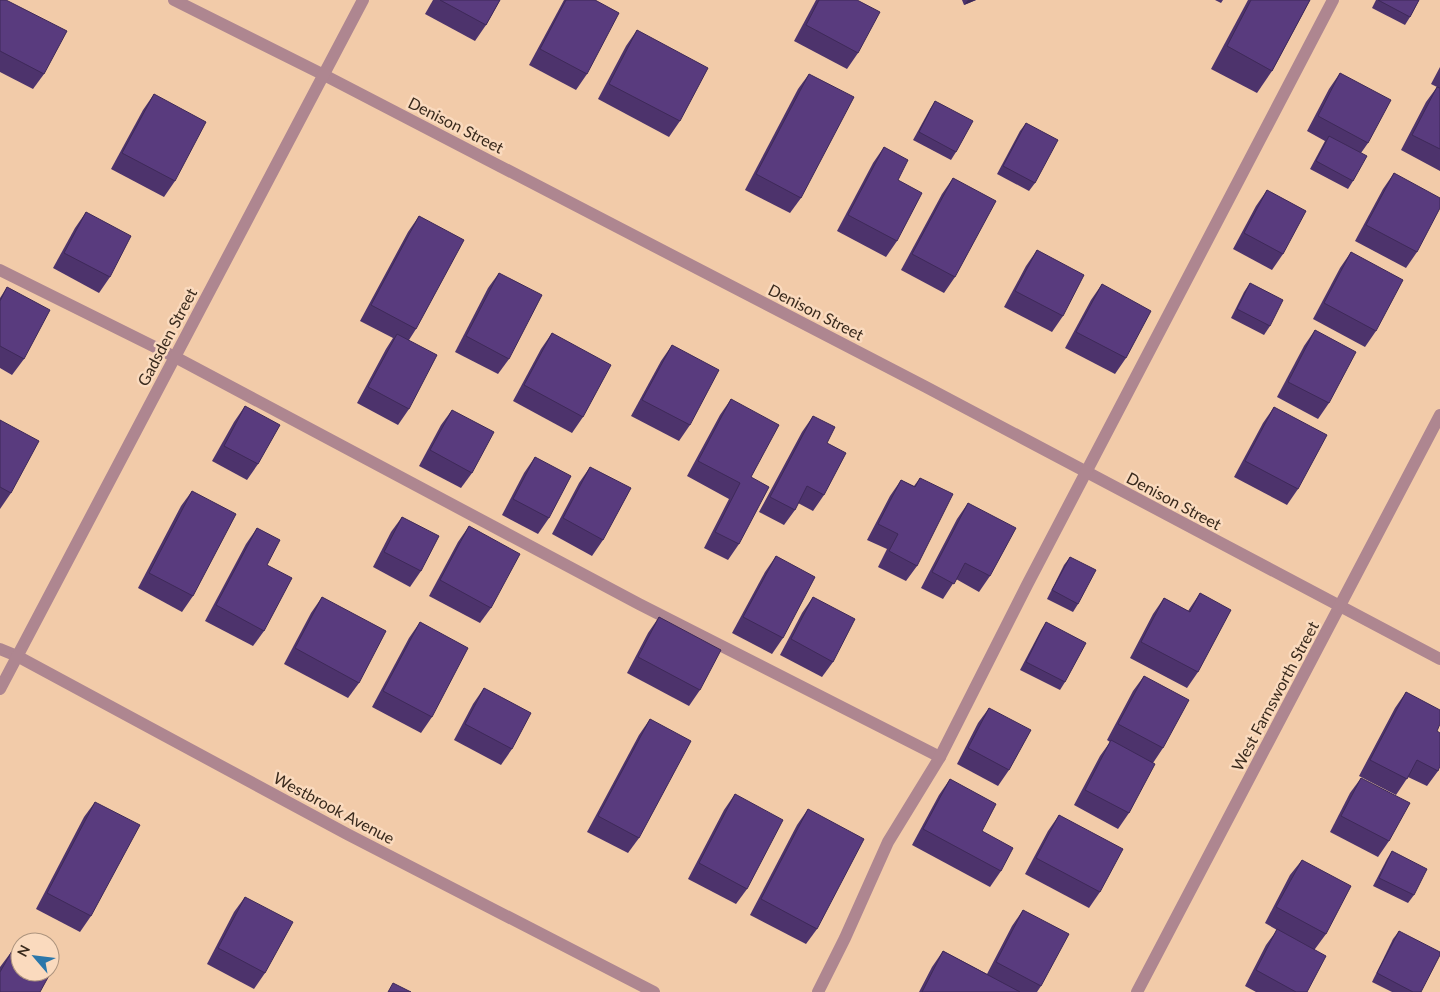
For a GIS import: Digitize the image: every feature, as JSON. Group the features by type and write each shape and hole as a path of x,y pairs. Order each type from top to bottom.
{"street":[{"name":"Denison Street","path":"174,0 324,75 926,387 1440,659"},
{"name":"Gadsden Street","path":"0,689 364,0"},
{"path":"818,992 845,938 888,842 940,757 1027,585 1333,0"},
{"path":"0,270 175,357 639,604 940,757"},
{"name":"West Farnsworth Street","path":"1137,992 1440,415"},
{"name":"Westbrook Avenue","path":"0,649 17,656 348,834 654,992"}],"building":[{"path":"0,0 6,0 67,31 44,74 0,51"},
{"path":"440,0 500,0 486,25"},
{"path":"566,0 595,0 619,13 587,74 540,49"},
{"path":"819,0 857,0 880,12 858,53 806,25"},
{"path":"1251,0 1310,0 1272,71 1227,46"},
{"path":"1378,0 1419,0 1410,17"},
{"path":"637,30 708,68 680,121 609,84"},
{"path":"1340,73 1391,100 1368,143 1318,116"},
{"path":"809,74 854,97 801,198 756,174"},
{"path":"1437,87 1440,88 1440,149 1412,135"},
{"path":"154,94 206,122 175,181 122,153"},
{"path":"935,101 973,121 956,152 919,132"},
{"path":"1026,123 1058,140 1035,183 1003,166"},
{"path":"1329,136 1367,156 1353,181 1316,161"},
{"path":"884,147 908,160 898,180 922,193 897,241 848,215"},
{"path":"1394,173 1440,198 1440,208 1417,252 1366,225"},
{"path":"953,178 996,201 955,277 912,254"},
{"path":"1267,190 1306,211 1283,254 1244,233"},
{"path":"86,212 131,236 110,277 64,253"},
{"path":"419,216 464,240 416,329 371,305"},
{"path":"1037,250 1084,275 1063,316 1015,291"},
{"path":"1351,252 1403,280 1376,331 1324,303"},
{"path":"499,273 542,295 509,359 466,336"},
{"path":"1250,283 1283,300 1270,326 1237,309"},
{"path":"1102,284 1151,311 1126,358 1076,332"},
{"path":"7,287 50,310 24,359 0,346 0,301"},
{"path":"1315,330 1356,352 1329,403 1288,382"},
{"path":"552,333 611,365 583,417 524,385"},
{"path":"397,334 437,355 409,409 368,387"},
{"path":"672,345 719,370 690,425 642,400"},
{"path":"731,399 779,425 751,477 769,487 739,544 715,532 740,483 698,461"},
{"path":"245,406 280,425 258,464 224,446"},
{"path":"1274,407 1327,435 1298,489 1245,461"},
{"path":"452,410 494,432 472,473 430,450"},
{"path":"813,416 835,427 827,443 846,453 824,495 807,486 795,510 770,497"},
{"path":"0,420 39,441 11,493 0,487"},
{"path":"535,457 571,476 549,518 513,499"},
{"path":"590,467 631,488 603,540 563,518"},
{"path":"920,478 953,494 917,566 889,551 898,534 878,524 901,480 915,487"},
{"path":"192,491 236,514 193,596 149,573"},
{"path":"968,503 1016,528 990,576 965,563 954,584 932,572"},
{"path":"402,517 439,536 421,571 384,552"},
{"path":"469,526 520,554 491,608 440,580"},
{"path":"257,528 280,540 267,565 292,578 264,631 216,605"},
{"path":"776,556 815,577 783,638 743,617"},
{"path":"1070,557 1096,570 1078,604 1052,590"},
{"path":"1200,593 1231,610 1198,672 1141,642 1164,598 1190,612"},
{"path":"322,597 386,631 359,683 295,648"},
{"path":"813,597 855,619 833,662 791,639"},
{"path":"659,617 721,650 700,690 638,657"},
{"path":"420,622 468,648 432,717 383,691"},
{"path":"1046,622 1086,643 1065,682 1026,662"},
{"path":"1144,676 1189,700 1163,748 1118,724"},
{"path":"484,688 531,713 512,749 465,724"},
{"path":"1406,692 1440,710 1440,724 1437,731 1440,733 1440,766 1438,771 1417,760 1407,779 1370,760"},
{"path":"989,708 1031,730 1009,770 968,748"},
{"path":"650,719 691,741 639,838 598,816"},
{"path":"1111,740 1155,764 1129,813 1085,790"},
{"path":"1361,778 1410,803 1389,841 1341,816"},
{"path":"950,779 996,804 982,831 1013,848 1001,871 923,829"},
{"path":"735,794 783,820 747,889 699,863"},
{"path":"95,802 140,825 91,916 47,893"},
{"path":"808,809 864,839 817,929 761,899"},
{"path":"1059,815 1123,849 1100,892 1036,858"},
{"path":"1392,851 1427,869 1414,895 1379,878"},
{"path":"1302,860 1351,886 1326,934 1276,907"},
{"path":"245,897 293,922 265,973 218,948"},
{"path":"1023,910 1069,934 1041,986 996,962"},
{"path":"1277,929 1326,956 1307,992 1296,992 1256,970"},
{"path":"1399,931 1440,952 1421,992 1413,992 1377,973"},
{"path":"943,951 1020,992 922,992"},
{"path":"10,954 10,982 46,982 40,992 0,992 0,972"},
{"path":"393,983 411,992 388,992"}]}
